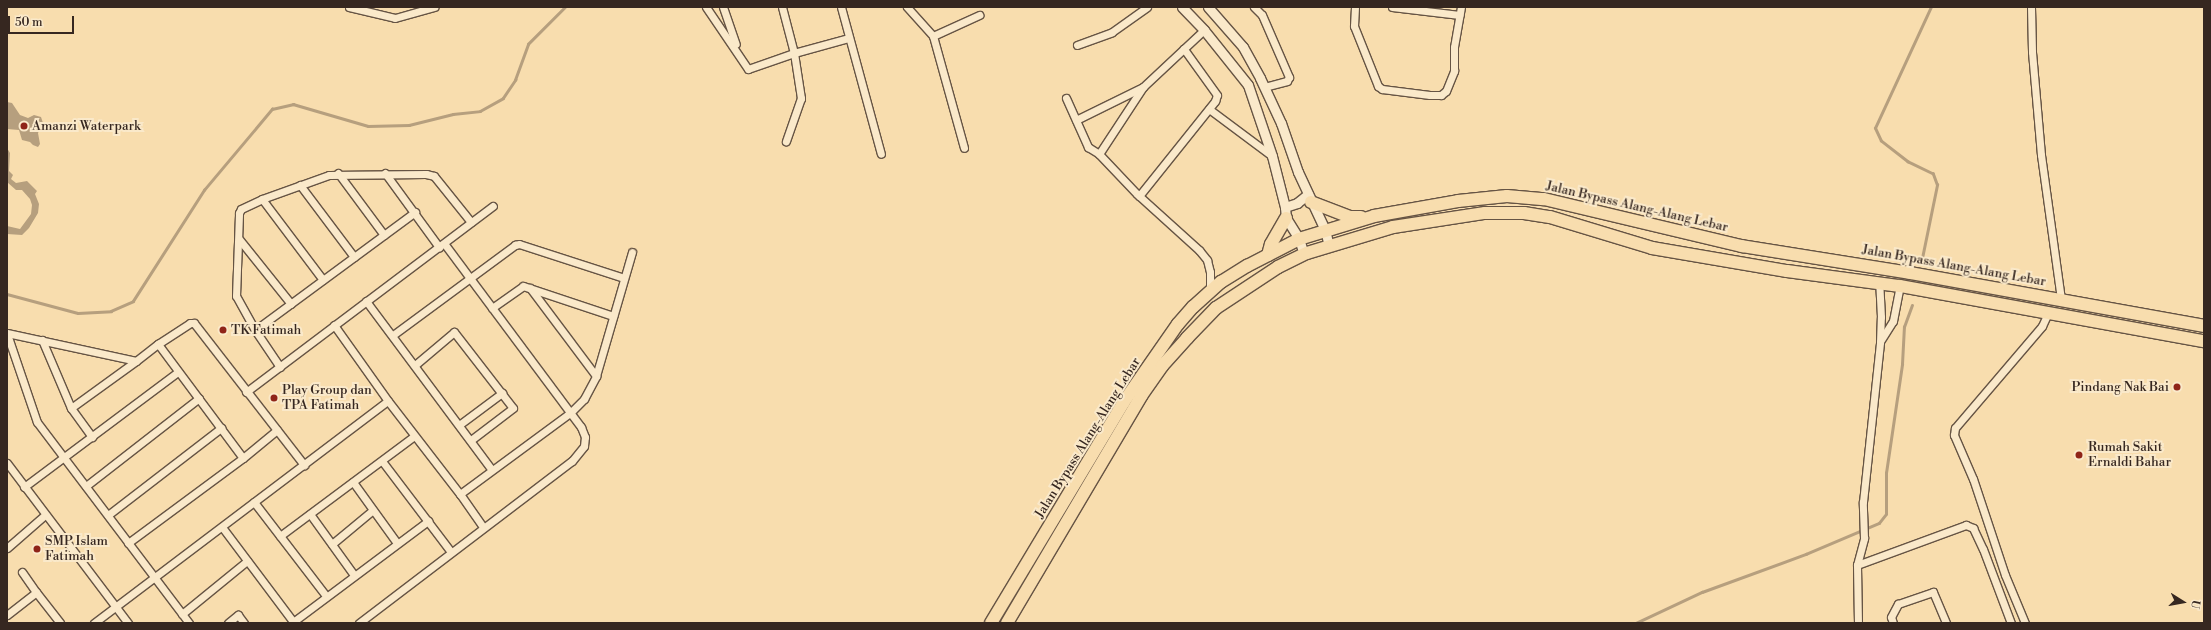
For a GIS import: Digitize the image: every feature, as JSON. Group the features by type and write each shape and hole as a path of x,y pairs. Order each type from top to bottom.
{"highway":[{"name":"Jalan Bypass Alang-Alang Lebar","path":"991,623 1123,403 1178,324 1210,291 1247,266 1299,239 1374,216 1458,201 1507,196 1544,199 1742,246 1923,275 2204,326"},
{"path":"1310,198 1350,217 1374,216"},
{"path":"1268,255 1271,244 1286,212"},
{"name":"Jalan Bypass Alang-Alang Lebar","path":"1007,623 1142,396 1162,366 1216,308 1278,267 1304,254 1393,227 1419,221 1485,213 1524,213 1550,217 1652,248 1780,270 1923,290 2204,341"}],"street":[{"path":"349,7 395,18 434,7"},
{"path":"706,7 738,52 748,69 794,53 849,38"},
{"path":"723,7 738,52"},
{"path":"782,7 794,53 801,98 786,141"},
{"path":"840,7 881,154"},
{"path":"907,7 933,36 964,148"},
{"path":"1078,45 1112,32 1147,7"},
{"path":"1182,7 1204,30 1248,86 1272,156 1289,226 1299,239 1304,254"},
{"path":"1254,7 1264,20 1289,77 1287,80 1265,87"},
{"path":"1354,7 1354,26 1378,86 1382,89 1430,95 1441,95 1446,91 1454,71 1454,47 1461,7"},
{"path":"1392,7 1460,15"},
{"path":"2031,7 2032,52 2041,155 2061,299"},
{"path":"1210,8 1243,47 1265,87 1310,198 1325,230 1329,246"},
{"path":"933,36 979,15"},
{"path":"1099,154 1144,87 1204,30"},
{"path":"1139,196 1215,101 1216,95 1184,49"},
{"path":"1076,120 1144,87"},
{"path":"1066,98 1088,147 1099,154 1139,196 1199,250 1208,260 1210,272 1210,291"},
{"path":"1209,109 1272,156"},
{"path":"338,173 384,235"},
{"path":"280,367 255,330 236,296 240,239 239,213 241,209 262,199 338,173 426,174 434,176 471,222"},
{"path":"359,623 483,527 572,461 584,446 585,437 581,427 470,278 441,245 385,173"},
{"path":"300,185 354,257"},
{"path":"1286,212 1297,203 1310,198"},
{"path":"262,199 323,280"},
{"path":"246,392 366,300 494,206"},
{"path":"255,330 415,212"},
{"path":"240,239 291,304"},
{"path":"393,335 515,245 519,244 624,278"},
{"path":"460,494 491,469 570,413 584,399 596,376 632,252"},
{"path":"1858,623 1857,564 1864,538 1863,502 1880,342 1881,317 1879,283"},
{"path":"492,308 523,286 613,316"},
{"path":"1880,342 1893,321 1904,287"},
{"path":"530,288 596,376"},
{"path":"366,300 491,469"},
{"path":"2025,623 2005,575 1973,479 1954,435 1955,428 2042,326 2048,313"},
{"path":"71,408 158,344 190,323 194,323 304,465"},
{"path":"334,325 388,401 460,494 483,527"},
{"path":"415,365 454,332 502,393 513,408 470,440"},
{"path":"136,361 42,340 7,334 37,422 189,623"},
{"path":"42,340 71,408 92,436"},
{"path":"158,344 243,458"},
{"path":"24,487 178,372"},
{"path":"459,425 502,393"},
{"path":"86,486 199,398"},
{"path":"94,623 388,401"},
{"path":"108,515 221,428"},
{"path":"128,543 243,458 277,430"},
{"path":"280,536 414,436"},
{"path":"382,461 451,552"},
{"path":"7,463 128,623"},
{"path":"353,482 397,543"},
{"path":"254,502 326,596"},
{"path":"332,544 373,510"},
{"path":"310,514 354,575"},
{"path":"7,548 45,515"},
{"path":"222,527 293,622 428,521"},
{"path":"1857,564 1966,525 1973,528 1983,548 2011,623"},
{"path":"182,614 247,561"},
{"path":"22,572 60,623"},
{"path":"7,615 36,592"},
{"path":"1893,623 1891,616 1898,604 1933,592 1946,623"},
{"path":"228,623 238,615 244,623"}],"shaded area":[{"name":"Amanzi Waterpark","path":"7,102 12,103 20,115 28,118 34,115 41,117 43,123 38,133 40,144 38,147 30,142 22,140 19,130 7,129"},
{"name":"Amanzi Waterpark","path":"7,148 10,153 9,171 13,175 11,179 16,183 27,181 37,191 35,194 39,204 38,213 29,228 22,235 7,234 7,226 20,229 31,214 32,205 30,199 22,190 16,190 7,182"}],"waterway":[{"path":"7,294 78,313 111,311 133,301 204,190 272,109 293,104 368,126 409,125 453,114 480,111 503,98 515,80 528,44 565,7"},
{"path":"1921,263 1937,185 1933,174 1908,162 1881,141 1875,128 1931,7"},
{"path":"1636,623 1702,592 1806,554 1879,523 1886,514 1886,473 1902,364 1904,327 1912,305"}],"place":[{"name":"Amanzi Waterpark","path":"24,126"},
{"name":"TK Fatimah","path":"223,330"},
{"name":"Pindang Nak Bai","path":"2177,387"},
{"name":"Play Group dan TPA Fatimah","path":"274,398"},
{"name":"Rumah Sakit Ernaldi Bahar","path":"2079,455"},
{"name":"SMP Islam Fatimah","path":"37,549"}]}
